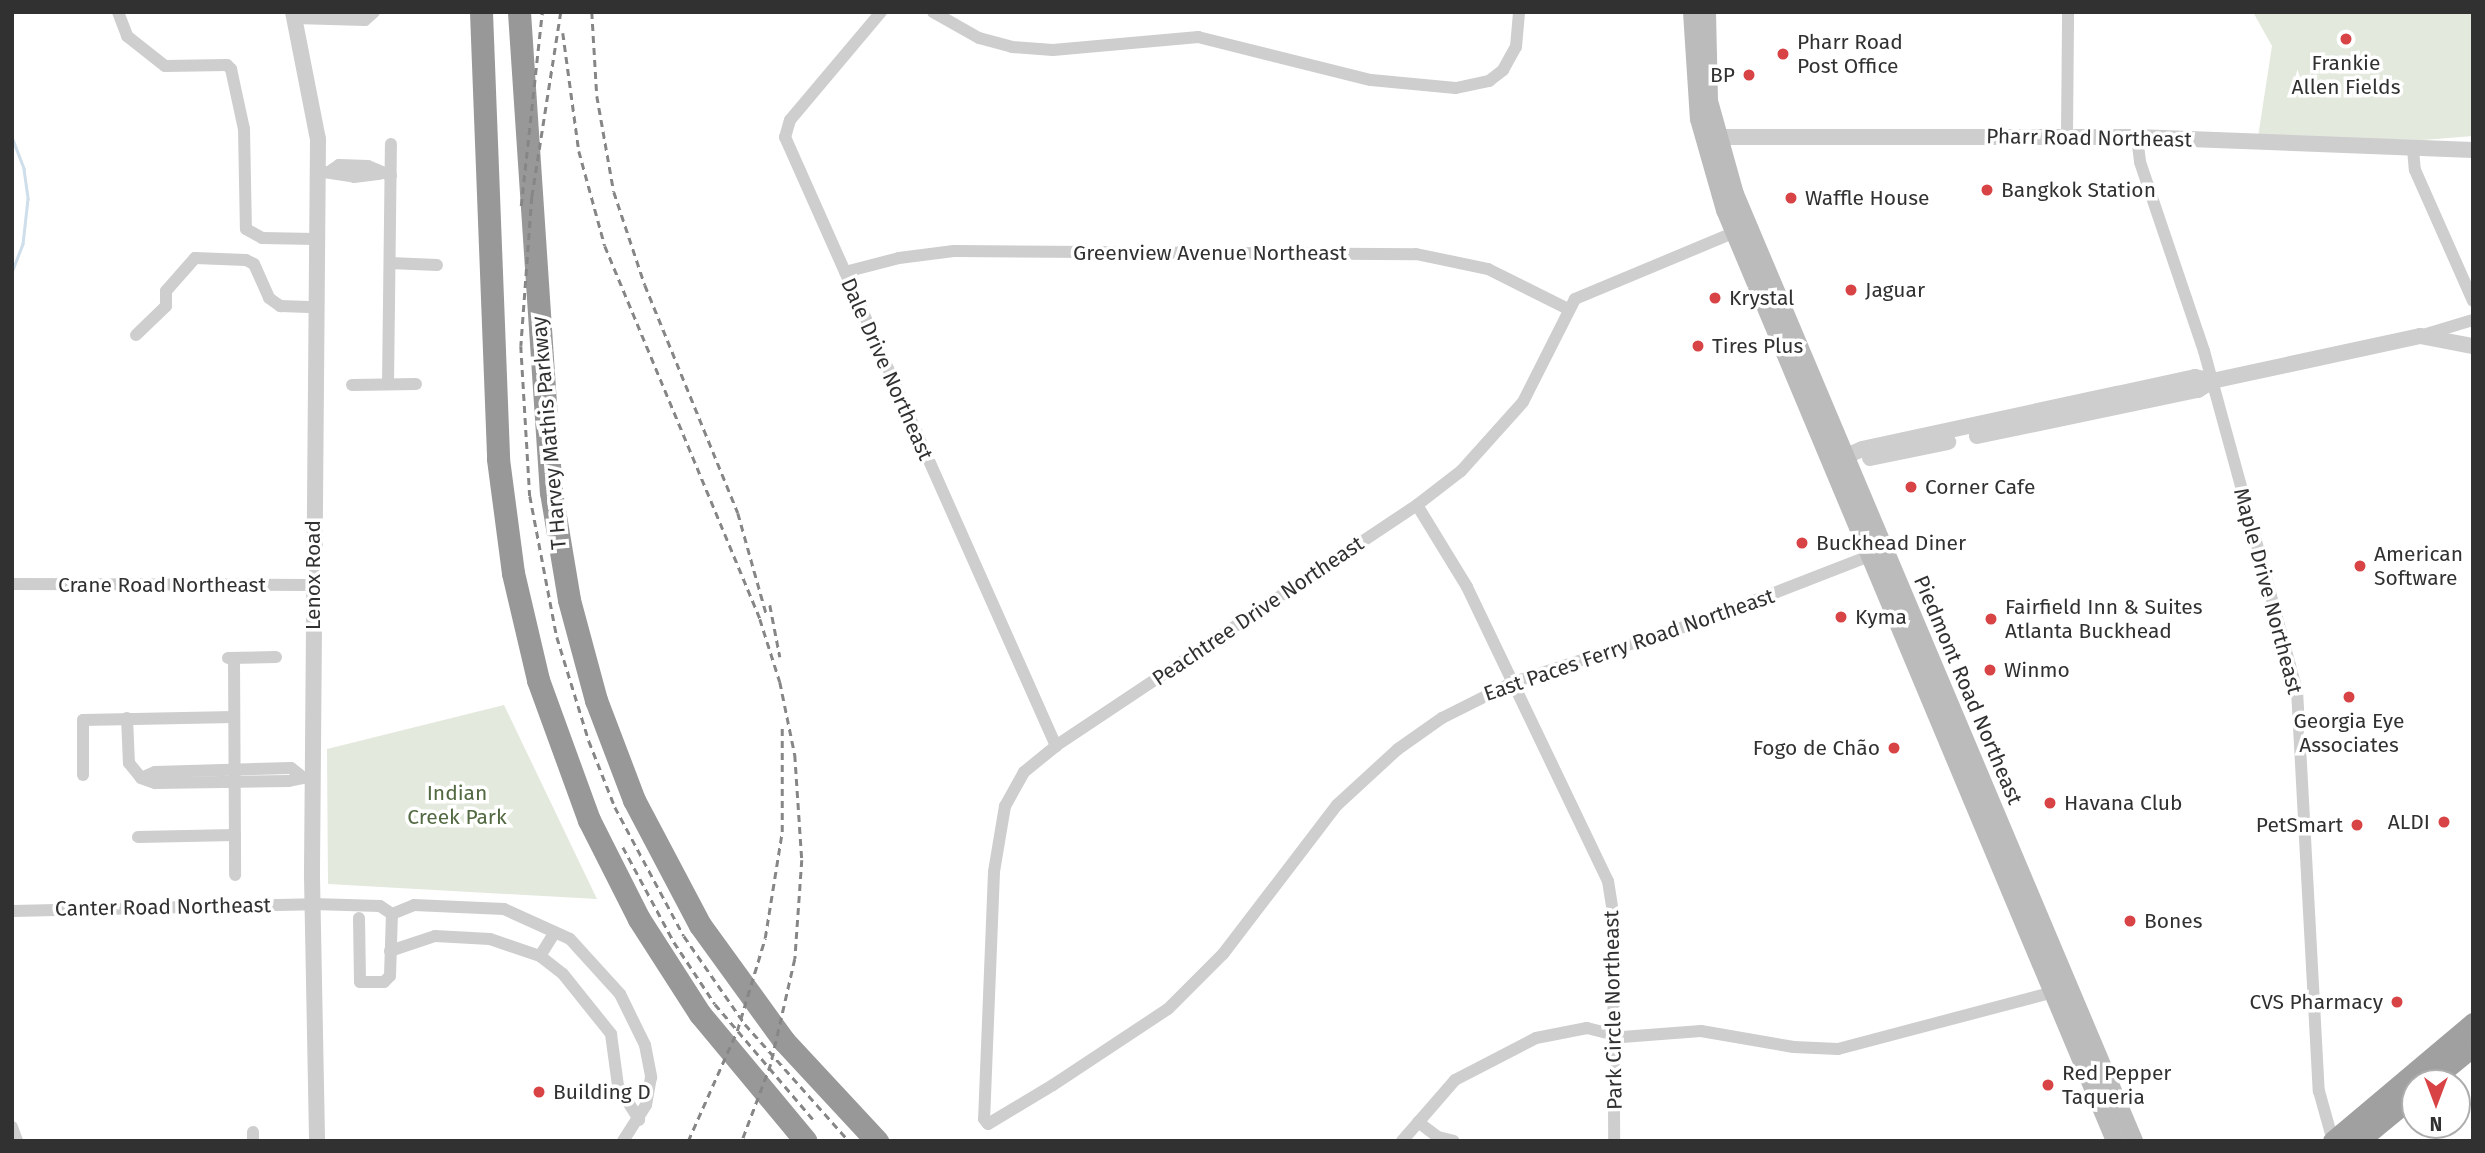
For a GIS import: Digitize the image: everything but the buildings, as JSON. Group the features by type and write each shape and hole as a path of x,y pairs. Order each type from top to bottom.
{"highway":[{"path":"481,12 498,460 513,573 538,680 589,820 645,929 700,1014 806,1141"},
{"name":"T Harvey Mathis Parkway","path":"519,12 551,492 569,600 593,689 634,800 700,925 784,1041 877,1141"},
{"path":"2333,1141 2473,1023"},
{"path":"2445,1069 2473,1046"},
{"path":"2358,1141 2401,1106"}],"main road":[{"name":"Piedmont Road Northeast","path":"1692,12 1692,68 1741,230 1841,460 1877,553 2061,990 2134,1141"},
{"name":"Piedmont Road Northeast","path":"1707,12 1706,67 1712,137"},
{"name":"Piedmont Road Northeast","path":"2061,990 2115,1141"}],"street":[{"path":"118,12 127,36 165,66 227,65 231,69 244,129 246,229 262,238 316,239"},
{"path":"294,15 365,20 374,12"},
{"name":"Dale Drive Northeast","path":"881,12 786,130 787,144 1056,746"},
{"path":"933,12 979,38 1012,47 1054,50 1198,37 1371,80 1456,88 1489,81 1503,70 1516,47 1519,12"},
{"path":"2067,136 2068,12"},
{"name":"Lenox Road","path":"294,15 316,113 323,172 316,239 313,585 306,776 313,904 317,1141"},
{"name":"Pharr Road Northeast","path":"1712,137 2137,137 2473,150"},
{"name":"Maple Drive Northeast","path":"2137,137 2140,162 2211,381 2297,690 2319,1091 2333,1141"},
{"path":"388,384 390,263 385,175 391,145"},
{"path":"2413,149 2415,170 2473,301"},
{"path":"323,172 354,177 385,175"},
{"name":"Peachtree Drive Northeast","path":"988,1124 983,1105 998,840 1016,783 1056,746 1417,505 1461,471 1513,416 1566,308 1584,293 1741,230"},
{"name":"Greenview Avenue Northeast","path":"845,272 898,258 954,251 1416,254 1488,269 1566,308"},
{"path":"136,335 166,306 166,292 195,258 246,260 254,264 269,298 280,306 316,307"},
{"path":"390,263 437,265"},
{"path":"1841,460 2198,390 2211,381 2420,336 2473,320"},
{"path":"2420,336 2470,339"},
{"path":"352,385 416,384"},
{"name":"Park Circle Northeast","path":"1417,505 1467,587 1608,881 1614,1036 1614,1141"},
{"name":"East Paces Ferry Road Northeast","path":"988,1124 1117,1046 1168,1009 1223,954 1315,831 1361,781 1443,718 1514,682 1705,620 1877,553"},
{"name":"Crane Road Northeast","path":"12,584 313,585"},
{"path":"234,875 234,717 230,658 276,657"},
{"path":"83,775 83,720 234,717"},
{"path":"127,718 129,763 141,778 155,772 234,776 291,768 306,776"},
{"path":"138,837 234,835"},
{"name":"Canter Road Northeast","path":"12,911 313,904 380,906 392,914"},
{"path":"359,918 360,982 388,980 392,914 414,905 504,909 570,939 620,993 645,1045 649,1093 639,1119 623,1141"},
{"path":"540,956 555,932"},
{"path":"390,951 435,936 490,939 540,956 563,974 611,1034 618,1086 639,1119"},
{"path":"1402,1141 1455,1080 1508,1048 1535,1038 1587,1028 1614,1036 1701,1031 1794,1047 1839,1049 2061,990"},
{"path":"1418,1122 1438,1137 1454,1141"},
{"path":"12,1127 17,1141"}],"green space":[{"path":"2253,12 2473,12 2473,136 2423,140 2258,137 2272,46"},
{"name":"Indian Creek Park","path":"504,705 597,899 328,884 327,749"}],"waterway":[{"path":"12,137 24,169 28,199 23,244 12,273"}],"railway":[{"path":"521,206 542,12"},
{"path":"561,12 532,197 521,346 530,496 557,637 589,741 615,807 684,936 745,1024 849,1141"},
{"path":"592,12 597,96 614,192 645,285 738,513 767,616"},
{"path":"563,33 579,151 605,246 760,619 780,682 795,755 802,860 795,959 771,1064 742,1141"},
{"path":"770,605 780,657"},
{"path":"688,1141 737,1031 765,938 782,832 782,727"},
{"path":"623,847 674,942 715,1004 813,1119"}],"place":[{"name":"Frankie Allen Fields","path":"2346,39"},
{"name":"Pharr Road Post Office","path":"1783,54"},
{"name":"BP","path":"1749,75"},
{"name":"Bangkok Station","path":"1987,190"},
{"name":"Waffle House","path":"1791,198"},
{"name":"Jaguar","path":"1851,290"},
{"name":"Krystal","path":"1715,298"},
{"name":"Tires Plus","path":"1698,346"},
{"name":"Corner Cafe","path":"1911,487"},
{"name":"Buckhead Diner","path":"1802,543"},
{"name":"American Software","path":"2360,566"},
{"name":"Kyma","path":"1841,617"},
{"name":"Fairfield Inn & Suites Atlanta Buckhead","path":"1991,619"},
{"name":"Winmo","path":"1990,670"},
{"name":"Georgia Eye Associates","path":"2349,697"},
{"name":"Fogo de Chão","path":"1894,748"},
{"name":"Havana Club","path":"2050,803"},
{"name":"ALDI","path":"2444,822"},
{"name":"PetSmart","path":"2357,825"},
{"name":"Bones","path":"2130,921"},
{"name":"CVS Pharmacy","path":"2397,1002"},
{"name":"Red Pepper Taqueria","path":"2048,1085"},
{"name":"Building D","path":"539,1092"}]}
